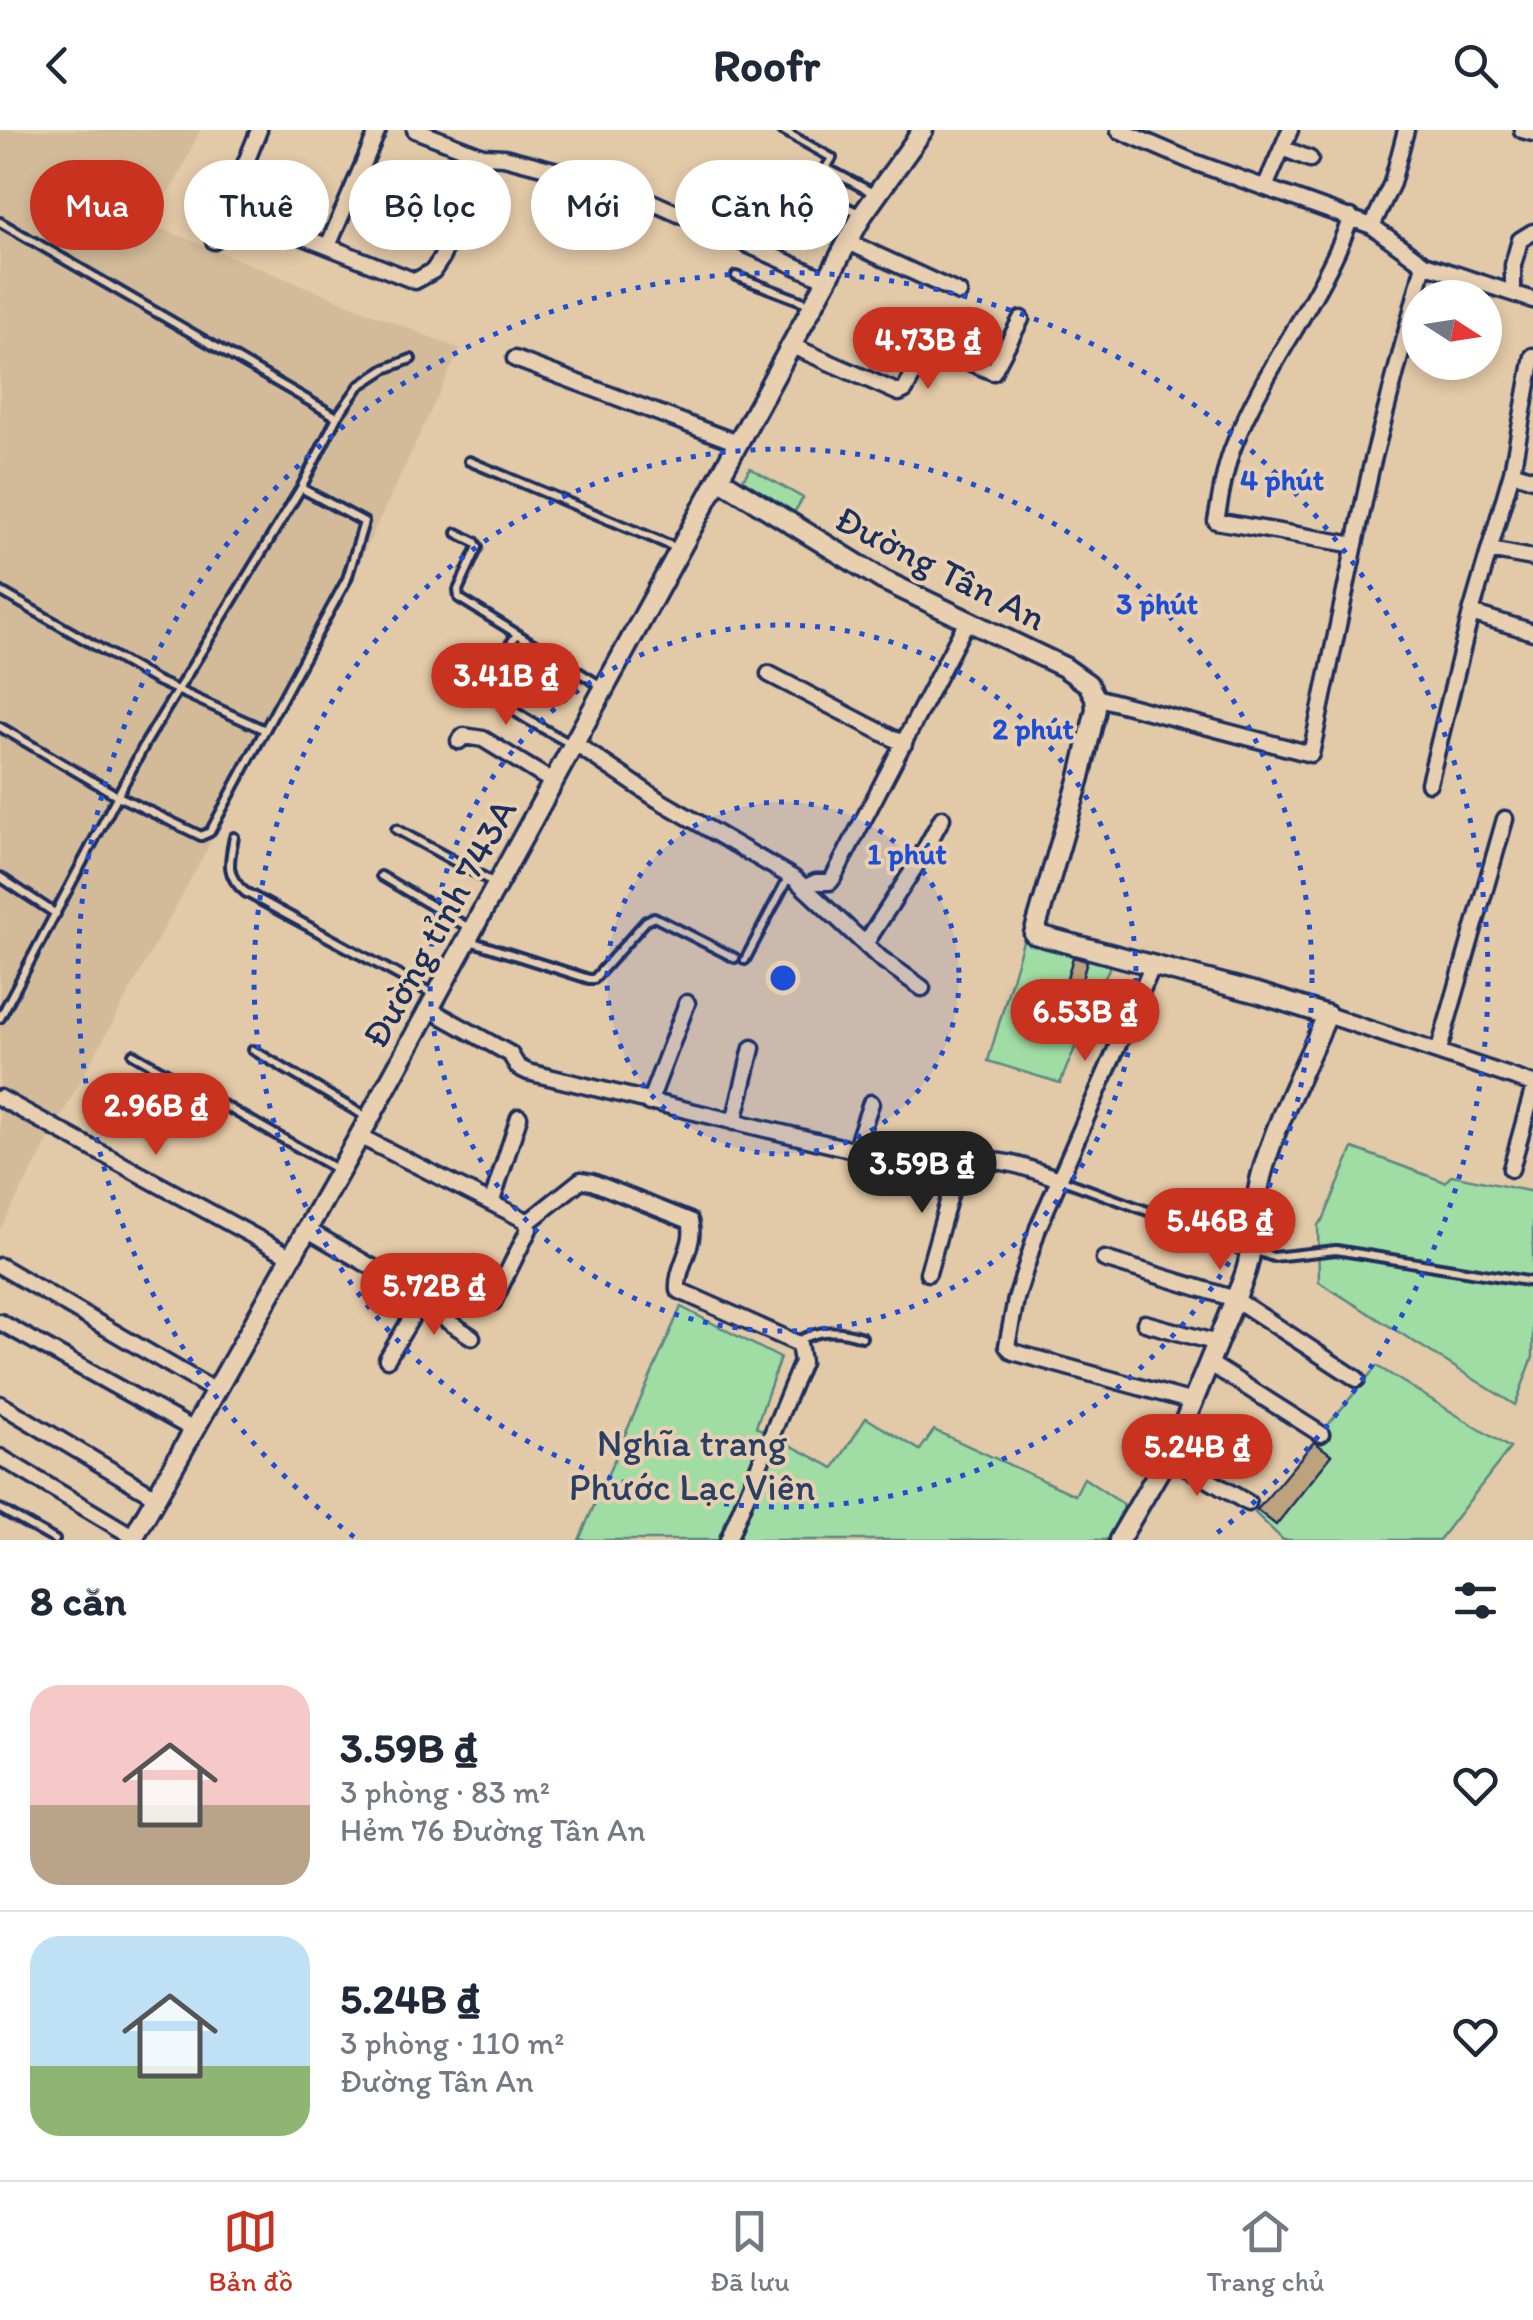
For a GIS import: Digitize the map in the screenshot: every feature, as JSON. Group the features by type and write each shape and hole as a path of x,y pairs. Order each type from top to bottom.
{"main road":[{"name":"Đường tỉnh 743A","path":"849,240 923,130"},
{"name":"Đường tỉnh 743A","path":"133,1538 369,1119 844,250"},
{"name":"Đường Tân An","path":"719,479 855,564 1077,674 1095,697"},
{"path":"1095,697 1087,749 1034,934 1248,990 1327,1015 1267,1157 1255,1205 1251,1250 1218,1343 1169,1456 1119,1540"}],"street":[{"path":"247,160 259,130"},
{"path":"329,244 378,130"},
{"path":"414,130 483,156 504,157 646,198 827,280"},
{"path":"1119,130 1142,134 1191,162 1372,226 1424,264 1484,286 1526,296"},
{"path":"1265,187 1290,130"},
{"path":"1372,226 1392,183 1406,130"},
{"path":"1522,130 1533,134"},
{"path":"1282,148 1310,159"},
{"path":"329,246 415,280 423,278 441,259 483,156"},
{"path":"1351,218 1316,296 1235,442 1216,521 1355,545"},
{"path":"1526,296 1513,266 1520,240 1533,232"},
{"path":"849,242 959,293"},
{"path":"1095,697 1310,754 1355,545 1424,264"},
{"path":"792,346 900,393 928,345 993,372 1021,319"},
{"path":"1429,782 1512,472 1533,356"},
{"path":"515,359 738,443"},
{"path":"1512,472 1533,479"},
{"path":"1489,550 1533,558"},
{"path":"1472,613 1533,632"},
{"path":"806,888 834,878 967,621"},
{"path":"769,674 904,744"},
{"path":"458,741 464,736 483,740 553,782"},
{"path":"574,744 658,799 790,875 865,944 922,988"},
{"path":"865,944 942,818"},
{"path":"1440,1050 1506,819"},
{"path":"1152,967 1058,1178 1024,1267 1011,1316 1009,1350 1194,1402"},
{"path":"432,1002 510,1054 518,1067 528,1072 937,1170 957,1170 980,1161 1000,1162 1058,1178"},
{"path":"648,1103 687,1003"},
{"path":"1327,1015 1440,1050 1533,1087 1511,1168"},
{"path":"734,1122 752,1048"},
{"path":"0,1098 290,1256"},
{"path":"856,1150 871,1103"},
{"path":"492,1201 520,1117"},
{"path":"359,1136 520,1215 527,1223 529,1228 493,1302"},
{"path":"928,1273 957,1170"},
{"path":"527,1223 581,1180 690,1222 692,1237 678,1276 678,1290 797,1342 803,1353 802,1362 728,1540"},
{"path":"306,1229 418,1294 420,1303 387,1359"},
{"path":"1104,1259 1235,1299 1357,1379"},
{"path":"0,1266 215,1391"},
{"path":"420,1303 472,1337"},
{"path":"0,1322 194,1430"},
{"path":"1146,1323 1218,1343"},
{"path":"1209,1364 1320,1434"},
{"path":"0,1404 156,1497"},
{"path":"1169,1456 1248,1504"},
{"path":"0,1458 133,1538"}],"lane":[{"path":"782,130 832,158 826,168 876,195"},
{"path":"849,208 864,214"},
{"path":"0,222 338,417"},
{"path":"736,276 813,306"},
{"path":"0,1018 177,689 301,488 338,417 358,386 385,369 411,360"},
{"path":"469,461 680,550"},
{"path":"0,727 118,796 201,836 210,832 346,580 364,522 301,488"},
{"path":"456,533 476,542 478,547 458,598 604,688"},
{"path":"0,591 177,689 265,730"},
{"path":"517,634 490,677 490,689 512,709 574,744"},
{"path":"396,828 497,885"},
{"path":"234,838 228,868 233,882 245,892 432,1002"},
{"path":"745,960 790,875"},
{"path":"381,876 470,935 590,979 654,917 735,958"},
{"path":"0,877 56,914"},
{"path":"253,1050 369,1119"},
{"path":"133,1054 340,1170"},
{"path":"1058,1178 1281,1258 1336,1250 1533,1282"},
{"path":"797,1342 823,1331 862,1337"},
{"path":"0,1509 55,1540"}],"shaded area":[{"path":"0,130 200,130 164,197 164,160 30,160 30,250 164,250 164,230 184,238 184,250 214,250 460,349 333,618 0,1229"}],"green space":[{"path":"750,468 803,498 792,516 739,486"},
{"path":"1024,938 1110,966 1060,1083 988,1061"},
{"path":"1353,1148 1445,1182 1452,1175 1533,1192 1533,1357 1515,1405 1319,1282 1318,1225"},
{"name":"Nghĩa trang Phước Lạc Viên","path":"681,1307 780,1358 756,1427 834,1468 866,1418 920,1450 934,1430 1075,1495 1084,1478 1124,1505 1109,1540 579,1540"},
{"path":"1377,1366 1510,1448 1439,1540 1283,1540 1255,1513"}],"building":[{"path":"1073,957 1087,961 1081,983 1067,979"},
{"path":"1216,1425 1235,1437 1213,1470 1194,1459"},
{"path":"1314,1442 1332,1455 1276,1525 1257,1510"}]}
